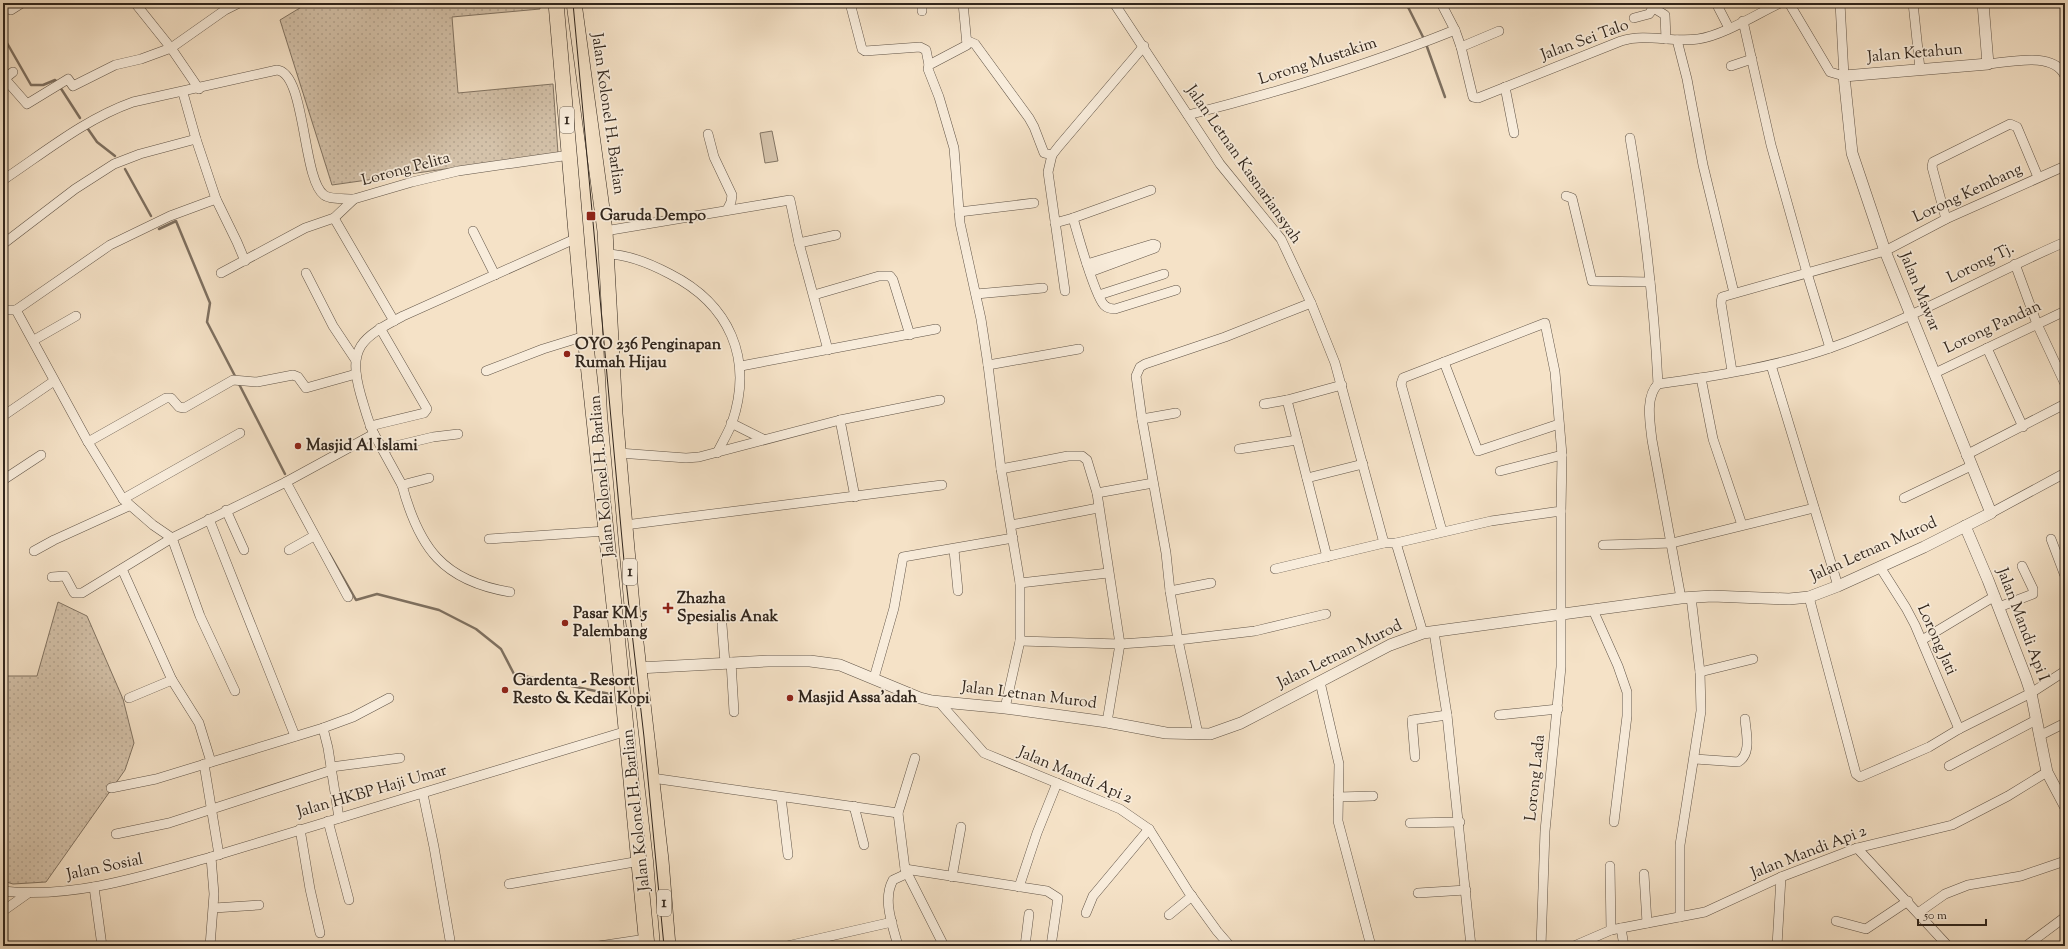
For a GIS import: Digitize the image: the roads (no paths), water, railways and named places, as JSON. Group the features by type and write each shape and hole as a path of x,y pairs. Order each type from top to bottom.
{"highway":[{"name":"1","path":"556,3 585,336 640,861"},
{"name":"Jalan Kolonel H. Barlian","path":"574,3 605,231 615,414 638,668 652,778 668,946"},
{"path":"594,415 615,414"},
{"name":"Jalan Kolonel H. Barlian","path":"640,861 647,943"}],"street":[{"path":"11,10 22,3"},
{"path":"148,3 138,6 171,48 199,89"},
{"path":"13,72 4,80 27,104 68,79 72,86 115,65 141,59 171,48 225,10 239,3"},
{"path":"850,3 862,50 920,47 926,50 929,65 928,69 939,97 954,148 959,212 976,294 988,366 1001,469 1020,583 1020,641 1005,708"},
{"path":"929,65 966,46 968,41 963,3"},
{"name":"Jalan Letnan Kasnariansyah","path":"1114,3 1144,46 1220,164 1281,239 1312,306 1335,363 1384,542"},
{"name":"Jalan Sei Talo","path":"1441,3 1455,30 1461,47 1473,97 1478,98 1621,40 1634,37 1677,40 1699,39 1729,28 1780,3"},
{"path":"1716,3 1729,28"},
{"path":"1789,3 1830,72 1844,76 1840,3"},
{"path":"1913,3 1920,69"},
{"path":"1983,3 1988,64 2049,61 2060,67 2065,76"},
{"path":"1634,18 1649,14 1651,5 1665,15 1666,39"},
{"path":"1743,21 1771,145 1806,273 1830,348"},
{"name":"Lorong Mustakim","path":"1188,115 1288,89 1419,44 1455,30"},
{"path":"1461,47 1499,31"},
{"path":"1677,40 1687,79 1703,165 1734,293 1722,297 1721,301 1732,371"},
{"path":"968,41 975,44 1029,118 1044,152 1052,155"},
{"path":"1065,291 1048,172 1052,155 1144,46"},
{"path":"1731,66 1752,59"},
{"name":"Jalan Ketahun","path":"1844,76 1988,64"},
{"path":"3,180 75,131 112,110 133,102 183,93 277,70 285,72 293,90 303,125 309,158 322,193 328,197 354,199"},
{"name":"Jalan Mawar","path":"1844,76 1852,153 1885,251 1935,373 1966,455 1991,513"},
{"path":"1505,87 1514,133"},
{"path":"183,93 196,139 216,199 238,242 244,261"},
{"path":"1946,219 1932,162 2010,124 2017,127 2038,177"},
{"path":"708,134 714,157 732,195 732,202 727,210"},
{"path":"1630,138 1640,195 1650,282 1658,384 1653,389 1650,398 1652,440 1672,543 1686,597 1700,672 1701,711 1695,759 1680,845 1680,917"},
{"path":"3,244 75,189 114,164 140,154 196,139"},
{"name":"Lorong Pelita","path":"221,273 305,228 334,218 354,199 458,171 570,155"},
{"name":"Lorong Kembang","path":"1734,293 1885,251 1946,219 2065,166"},
{"path":"1055,223 1151,190"},
{"path":"1569,197 1591,279 1595,282 1650,282"},
{"path":"3,310 16,310 110,245 170,216 216,199"},
{"path":"605,231 790,200 799,242 828,350"},
{"path":"959,212 1034,204"},
{"path":"334,218 394,321"},
{"path":"1073,218 1089,268 1099,295 1105,306 1113,309 1176,290"},
{"path":"473,231 495,275"},
{"path":"799,242 836,235"},
{"path":"355,359 363,343 380,328 577,238"},
{"name":"Lorong Tj.","path":"1658,384 1772,365 1830,348 1911,315 2015,264 2065,242"},
{"path":"1153,244 1156,245 1155,248 1089,268 1153,244"},
{"path":"606,254 631,259 659,268 683,281 701,294 723,318 732,333 741,366 732,423 717,452"},
{"path":"2015,264 2037,324 2065,384"},
{"path":"306,274 333,326 355,359 356,374 372,430 402,485 419,534 440,561 452,571 472,582 490,589 510,592"},
{"path":"1099,295 1164,274"},
{"path":"814,295 879,276 890,276 893,280 910,335"},
{"path":"976,294 1043,288"},
{"path":"1198,734 1178,640 1170,591 1166,553 1142,420 1136,376 1140,366 1312,306"},
{"path":"16,310 34,340 54,381 88,442 126,503 172,538 200,616 235,691"},
{"name":"Lorong Pandan","path":"1935,373 2065,311"},
{"path":"34,340 76,316"},
{"name":"Lorong Lada","path":"1444,362 1545,323 1555,372 1562,455 1561,667 1545,831 1541,946"},
{"path":"52,577 65,576 72,591 80,594 172,538 226,510 286,482 372,430 424,413 427,409 380,328"},
{"path":"741,366 936,329"},
{"path":"486,371 543,349 585,336"},
{"path":"1987,348 2023,427"},
{"path":"988,366 1079,349"},
{"path":"1442,531 1400,384 1403,378 1408,374 1444,362 1478,451 1559,424"},
{"path":"1772,365 1838,586"},
{"path":"88,442 166,398 171,398 179,407 184,408 233,380 257,382 293,376 298,377 306,388 356,374"},
{"path":"1701,378 1713,439 1742,524"},
{"path":"3,416 54,381"},
{"path":"1264,404 1287,400 1342,385"},
{"path":"619,453 692,459 763,439 840,420 940,400"},
{"path":"1287,400 1327,557"},
{"path":"1966,455 2023,427 2065,404"},
{"path":"1142,420 1176,413"},
{"path":"840,420 855,497"},
{"path":"732,423 763,439"},
{"path":"34,551 126,503 240,433"},
{"path":"383,449 433,437 458,434"},
{"path":"1239,449 1297,440"},
{"path":"3,480 41,455"},
{"path":"1500,471 1562,455"},
{"path":"1001,469 1068,456 1082,456 1087,460 1097,493 1098,508 1120,644 1107,722"},
{"path":"1308,478 1363,464"},
{"path":"1904,498 1971,466"},
{"name":"Jalan Letnan Murod","path":"638,668 728,662 810,661 840,665 920,698 940,702 1005,708 1107,722 1152,731 1210,734 1241,723 1390,645 1429,632 1686,597 1809,597 1880,567 1991,513 2065,474"},
{"path":"402,485 429,478"},
{"path":"286,482 348,597"},
{"path":"1097,493 1153,483"},
{"path":"625,525 942,485"},
{"path":"1011,525 1098,508"},
{"path":"1603,545 1672,543 1742,524 1814,508"},
{"path":"226,510 244,552 253,546"},
{"path":"1275,569 1384,542 1396,542 1490,521 1561,511"},
{"path":"209,519 295,736"},
{"name":"Jalan Mandi Api I","path":"1965,526 1995,596 2031,693 2047,772 2065,805"},
{"path":"489,539 606,531"},
{"path":"289,550 314,536"},
{"path":"874,678 894,608 902,558 954,550 1013,538"},
{"path":"2051,539 2065,576"},
{"path":"1396,542 1429,632 1447,714 1460,822 1471,946"},
{"path":"954,550 958,591"},
{"path":"1999,607 2033,594 2034,589 2022,566"},
{"name":"Lorong Jati","path":"1880,567 1906,608 1922,640 1959,729"},
{"path":"122,569 172,680 199,723 208,763 215,856 214,908 210,946"},
{"path":"1020,583 1108,573"},
{"path":"1170,591 1211,582"},
{"path":"1922,640 1995,596"},
{"path":"1809,597 1858,776 1860,777 1929,747 1959,729 2031,693 2065,671"},
{"path":"1594,610 1618,666 1627,692 1626,716 1614,822"},
{"path":"1020,641 1120,644 1178,640 1255,631 1326,614"},
{"path":"722,625 734,712"},
{"path":"1700,672 1753,659"},
{"path":"130,698 172,680"},
{"path":"1320,682 1339,764 1338,821 1371,946"},
{"path":"111,788 156,779 323,728 353,717 389,698"},
{"name":"Jalan Mandi Api 2","path":"940,702 984,753 1120,809 1149,829 1192,896 1230,946"},
{"path":"1499,715 1558,709"},
{"path":"1415,757 1412,720 1447,714"},
{"path":"1695,759 1738,762 1744,758 1747,752 1745,719"},
{"path":"1949,766 2036,720"},
{"path":"2039,736 2065,723"},
{"path":"323,728 339,818"},
{"name":"Jalan HKBP Haji Umar","path":"215,856 627,731"},
{"path":"116,834 156,826 211,810 331,768 400,758"},
{"path":"915,758 898,813 905,871 944,946"},
{"name":"Jalan Mandi Api 2","path":"1576,946 1611,930 1705,912 1781,877 1857,848 1952,825 2008,796 2047,772"},
{"path":"652,778 898,813"},
{"path":"1019,887 1037,833 1057,783"},
{"path":"423,794 434,847 451,946"},
{"path":"1338,797 1373,796"},
{"path":"781,797 788,855"},
{"path":"854,806 864,845"},
{"path":"328,821 348,900"},
{"path":"1410,823 1460,822"},
{"path":"952,877 961,828"},
{"path":"300,829 310,889 320,933"},
{"path":"1086,913 1093,896 1149,829"},
{"path":"1857,848 1908,901 1948,946"},
{"name":"Jalan Sosial","path":"3,891 27,894 58,893 94,887 215,856"},
{"path":"509,884 640,861"},
{"path":"1918,913 1945,894 1968,885 2020,876 2065,861"},
{"path":"1610,866 1611,930"},
{"path":"898,946 888,899 889,890 893,880 905,871 1047,891 1058,898 1051,946"},
{"path":"1644,874 1647,923"},
{"path":"1777,946 1781,877"},
{"path":"94,887 102,946"},
{"path":"1418,893 1466,890"},
{"path":"3,911 27,894"},
{"path":"1169,915 1192,896"},
{"path":"1836,921 1866,930 1908,901"},
{"path":"214,908 259,905"},
{"path":"1025,946 1029,914"},
{"path":"2026,946 2065,917"},
{"path":"787,946 821,942 892,922"},
{"path":"1621,928 1624,946"},
{"path":"600,946 647,943"}],"waterway":[{"path":"1393,3 1408,7 1424,39"},
{"path":"3,36 31,85 43,85 55,80 57,82"},
{"path":"1426,44 1445,97"},
{"path":"60,87 80,118"},
{"path":"88,129 97,142 115,156"},
{"path":"125,169 151,216"},
{"path":"159,229 176,221 210,303 207,322 235,376"},
{"path":"239,384 285,474"},
{"path":"329,553 356,600 377,594 439,610 476,629 501,649 514,674 610,694"}],"tram line":[{"path":"573,3 625,572 644,737 664,946"}],"place":[{"name":"Garuda Dempo","path":"591,216"},
{"name":"OYO 236 Penginapan Rumah Hijau","path":"567,354"},
{"name":"Masjid Al Islami","path":"298,446"},
{"name":"Zhazha Spesialis Anak","path":"668,608"},
{"name":"Pasar KM 5 Palembang","path":"565,623"},
{"name":"Gardenta - Resort Resto & Kedai Kopi","path":"505,690"},
{"name":"Masjid Assa'adah","path":"790,698"}]}
